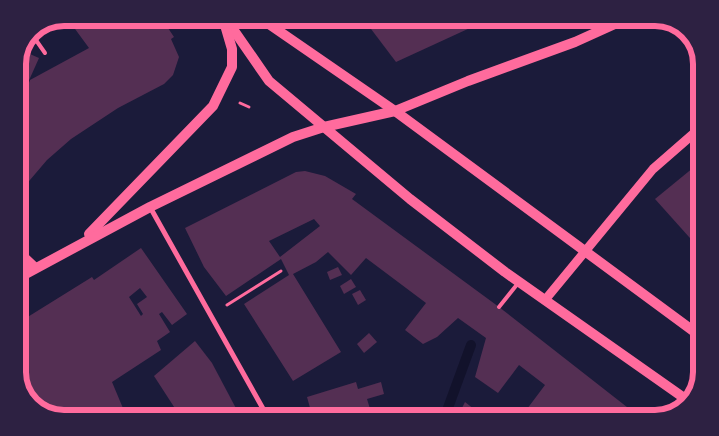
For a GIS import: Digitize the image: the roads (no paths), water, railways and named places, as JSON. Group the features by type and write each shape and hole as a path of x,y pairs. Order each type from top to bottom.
{"main road":[{"path":"72,248 97,227 213,106 232,67 230,34 226,26"},
{"path":"231,26 269,81 410,199 519,282 683,397"},
{"path":"272,26 395,111 693,331"},
{"path":"26,273 150,207 292,137 324,127 395,111 575,42 610,26"}],"street":[{"path":"544,300 587,251 654,168 693,134"},
{"path":"150,207 264,410"},
{"path":"26,259 35,267"}],"lane":[{"path":"36,39 46,52"},
{"path":"499,307 519,282"}],"waterway":[{"path":"447,410 471,345"}]}
